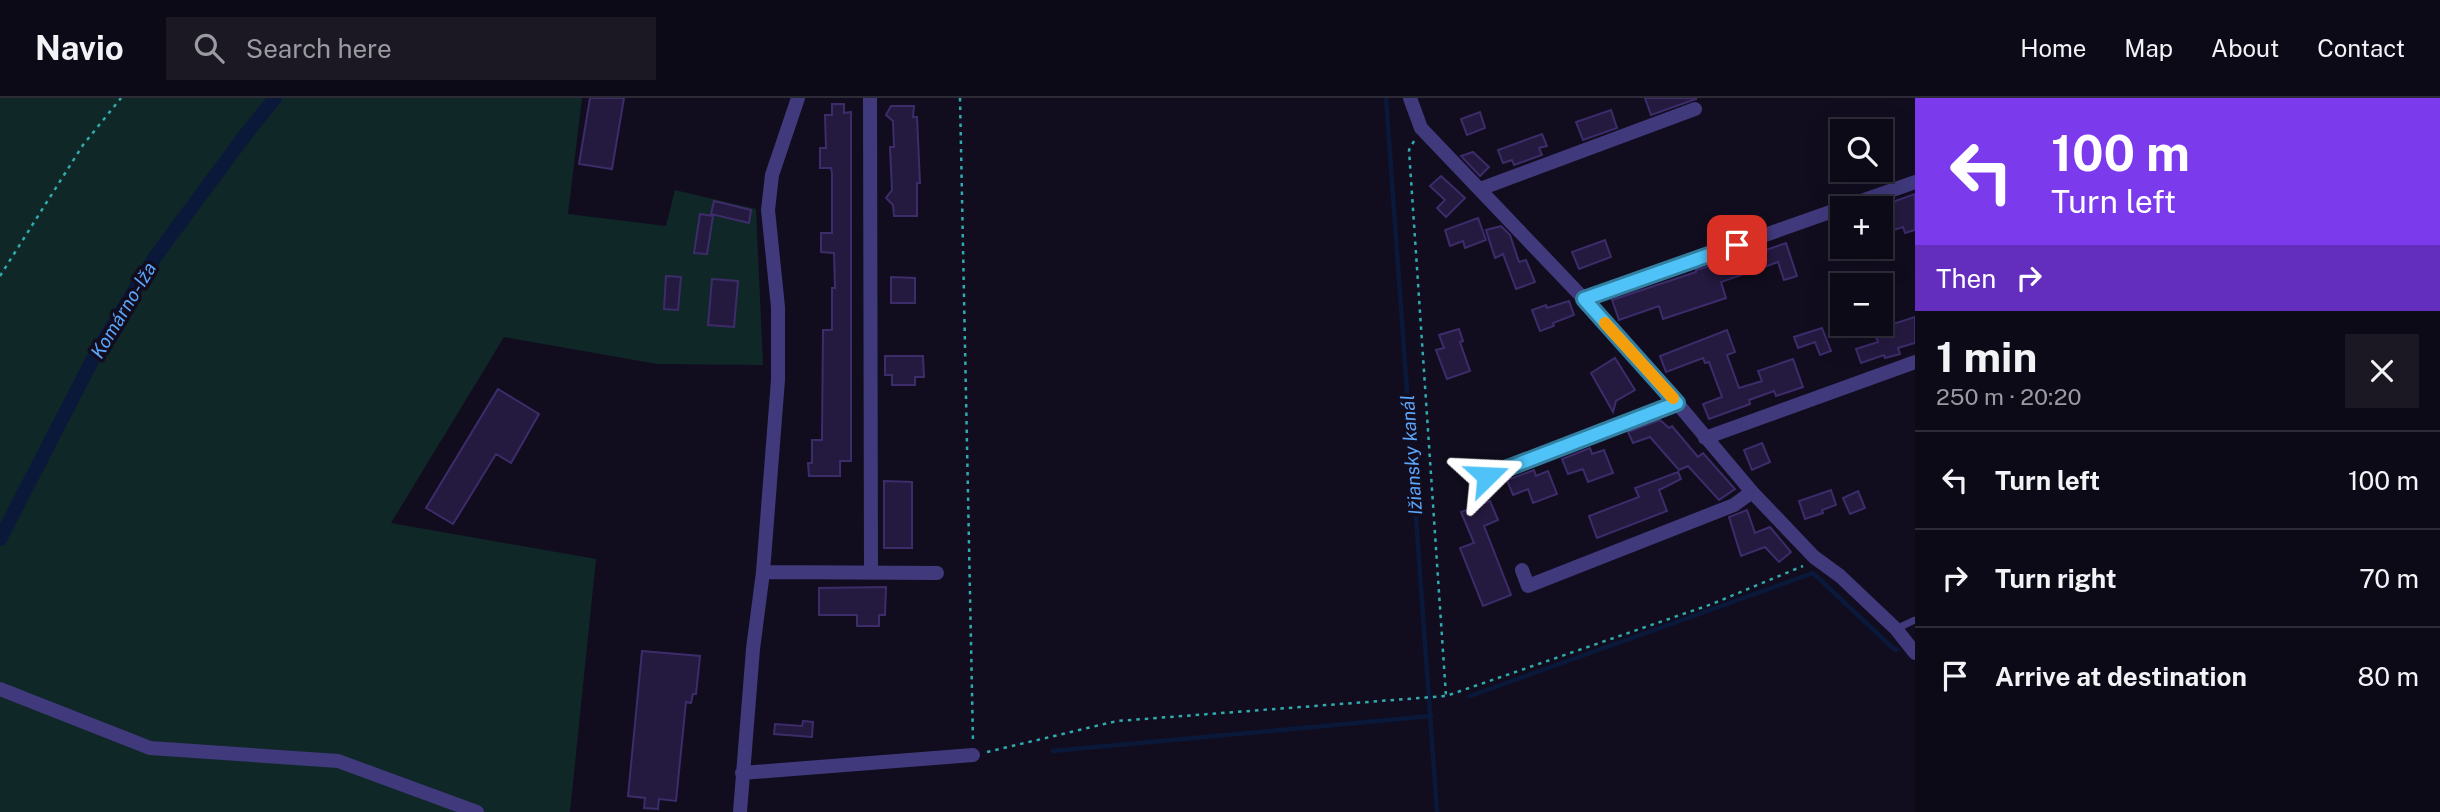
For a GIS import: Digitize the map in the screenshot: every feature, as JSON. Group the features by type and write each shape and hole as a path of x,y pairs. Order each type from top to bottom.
{"street":[{"path":"740,812 778,380 778,307 768,210 772,175 798,98"},
{"path":"870,98 871,572"},
{"path":"1410,98 1421,128 1584,299 1752,492 1814,557 1840,576 1896,629 1915,653"},
{"path":"1480,189 1695,109"},
{"path":"1584,299 1915,181"},
{"path":"1705,438 1915,362"},
{"path":"1487,476 1677,403"},
{"path":"1521,570 1528,586 1734,505 1752,492"},
{"path":"763,572 937,573"},
{"path":"0,689 150,748 338,761 477,812"},
{"path":"742,773 973,755"}],"lane":[{"path":"1896,629 1915,620"}],"path":[{"path":"0,276 83,145 121,98"},
{"path":"960,98 973,755 1117,721 1446,696 1712,604 1802,567 1814,557"},
{"path":"1421,128 1409,149 1446,696"}],"green space":[{"path":"0,98 582,98 568,214 666,226 675,190 756,209 763,365 657,364 504,337 391,523 596,559 570,812 0,812"}],"building":[{"path":"590,98 624,98 612,169 579,164"},
{"path":"1645,98 1696,98 1696,99 1651,115"},
{"path":"832,104 844,104 844,113 851,112 851,461 840,461 840,476 809,476 812,440 822,440 823,330 832,330 832,288 835,288 834,253 821,252 821,233 832,233 832,173 831,168 820,168 820,148 826,148 825,115 832,115"},
{"path":"891,106 914,106 913,117 917,117 920,183 917,183 917,216 894,216 893,205 886,198 892,190 890,147 894,147 893,121 886,115"},
{"path":"1611,110 1617,128 1583,140 1576,122"},
{"path":"1480,112 1485,128 1467,135 1461,119"},
{"path":"1542,134 1547,146 1539,148 1542,155 1514,165 1512,160 1503,163 1498,150"},
{"path":"1473,152 1489,167 1480,176 1461,156"},
{"path":"1441,176 1465,198 1446,217 1437,208 1445,200 1430,186"},
{"path":"1915,194 1915,230 1905,233 1903,227 1893,230 1893,202"},
{"path":"714,201 751,210 749,223 711,214"},
{"path":"700,214 713,216 707,254 694,253"},
{"path":"1478,218 1486,240 1465,248 1463,241 1450,246 1445,230"},
{"path":"1501,226 1510,235 1519,262 1526,260 1535,282 1516,289 1503,254 1495,258 1486,230"},
{"path":"1605,240 1611,257 1579,269 1572,252"},
{"path":"1786,243 1797,276 1784,280 1778,262 1721,282 1726,298 1663,319 1659,306 1619,320 1612,300 1696,270 1716,264 1717,267"},
{"path":"666,276 681,277 678,310 664,309"},
{"path":"891,277 915,278 915,303 891,303"},
{"path":"712,279 738,281 734,327 708,325"},
{"path":"1569,301 1574,315 1540,331 1532,310"},
{"path":"1915,317 1915,343 1898,348 1900,354 1885,358 1884,355 1861,363 1856,349 1878,342 1876,336 1893,336 1893,324"},
{"path":"1822,328 1831,351 1820,355 1815,342 1798,348 1794,337"},
{"path":"1459,329 1463,341 1460,342 1470,371 1447,379 1436,350 1444,348 1439,335"},
{"path":"1727,330 1735,352 1727,355 1739,388 1762,381 1758,371 1793,359 1803,387 1776,396 1774,391 1749,400 1750,404 1709,419 1703,404 1722,397 1709,362 1705,363 1703,358 1666,372 1660,356"},
{"path":"885,356 923,356 924,377 915,377 915,385 892,385 892,375 885,375"},
{"path":"1615,358 1635,390 1616,401 1613,412 1591,373"},
{"path":"498,389 539,414 511,463 496,454 453,524 426,508"},
{"path":"1660,420 1669,428 1672,426 1698,457 1703,453 1735,489 1719,500 1688,466 1679,470 1650,437 1633,443 1628,432"},
{"path":"1762,443 1770,462 1752,470 1744,450"},
{"path":"1590,448 1592,454 1604,450 1613,473 1588,482 1583,469 1568,474 1562,459"},
{"path":"1534,470 1536,476 1548,471 1557,494 1533,503 1528,489 1513,495 1507,480"},
{"path":"1678,472 1681,479 1659,490 1667,511 1597,538 1589,516 1639,497 1635,488"},
{"path":"884,481 912,482 912,548 884,548"},
{"path":"1831,490 1836,505 1805,519 1799,501"},
{"path":"1858,491 1865,508 1850,514 1843,498"},
{"path":"1490,501 1498,520 1484,526 1511,595 1483,606 1460,548 1474,543 1461,512"},
{"path":"1747,510 1755,533 1770,527 1791,552 1779,562 1765,547 1741,556 1729,517"},
{"path":"886,587 885,615 879,615 879,626 857,626 857,615 819,615 819,588"},
{"path":"642,651 700,656 696,694 693,694 691,703 686,702 676,801 659,799 658,809 644,808 645,798 628,796"},
{"path":"803,721 813,722 812,737 774,734 775,724 802,726"}],"waterway":[{"name":"Komárno-Iža","path":"0,539 96,353 155,257 275,98"},
{"name":"Ižiansky kanál","path":"1386,98 1437,812"},
{"path":"1470,696 1813,573 1897,649"},
{"path":"1053,751 1431,716"}],"slow traffic":[{"path":"1605,323 1673,398"}],"route":[{"path":"1487,476 1677,403 1584,299 1737,245"}]}
